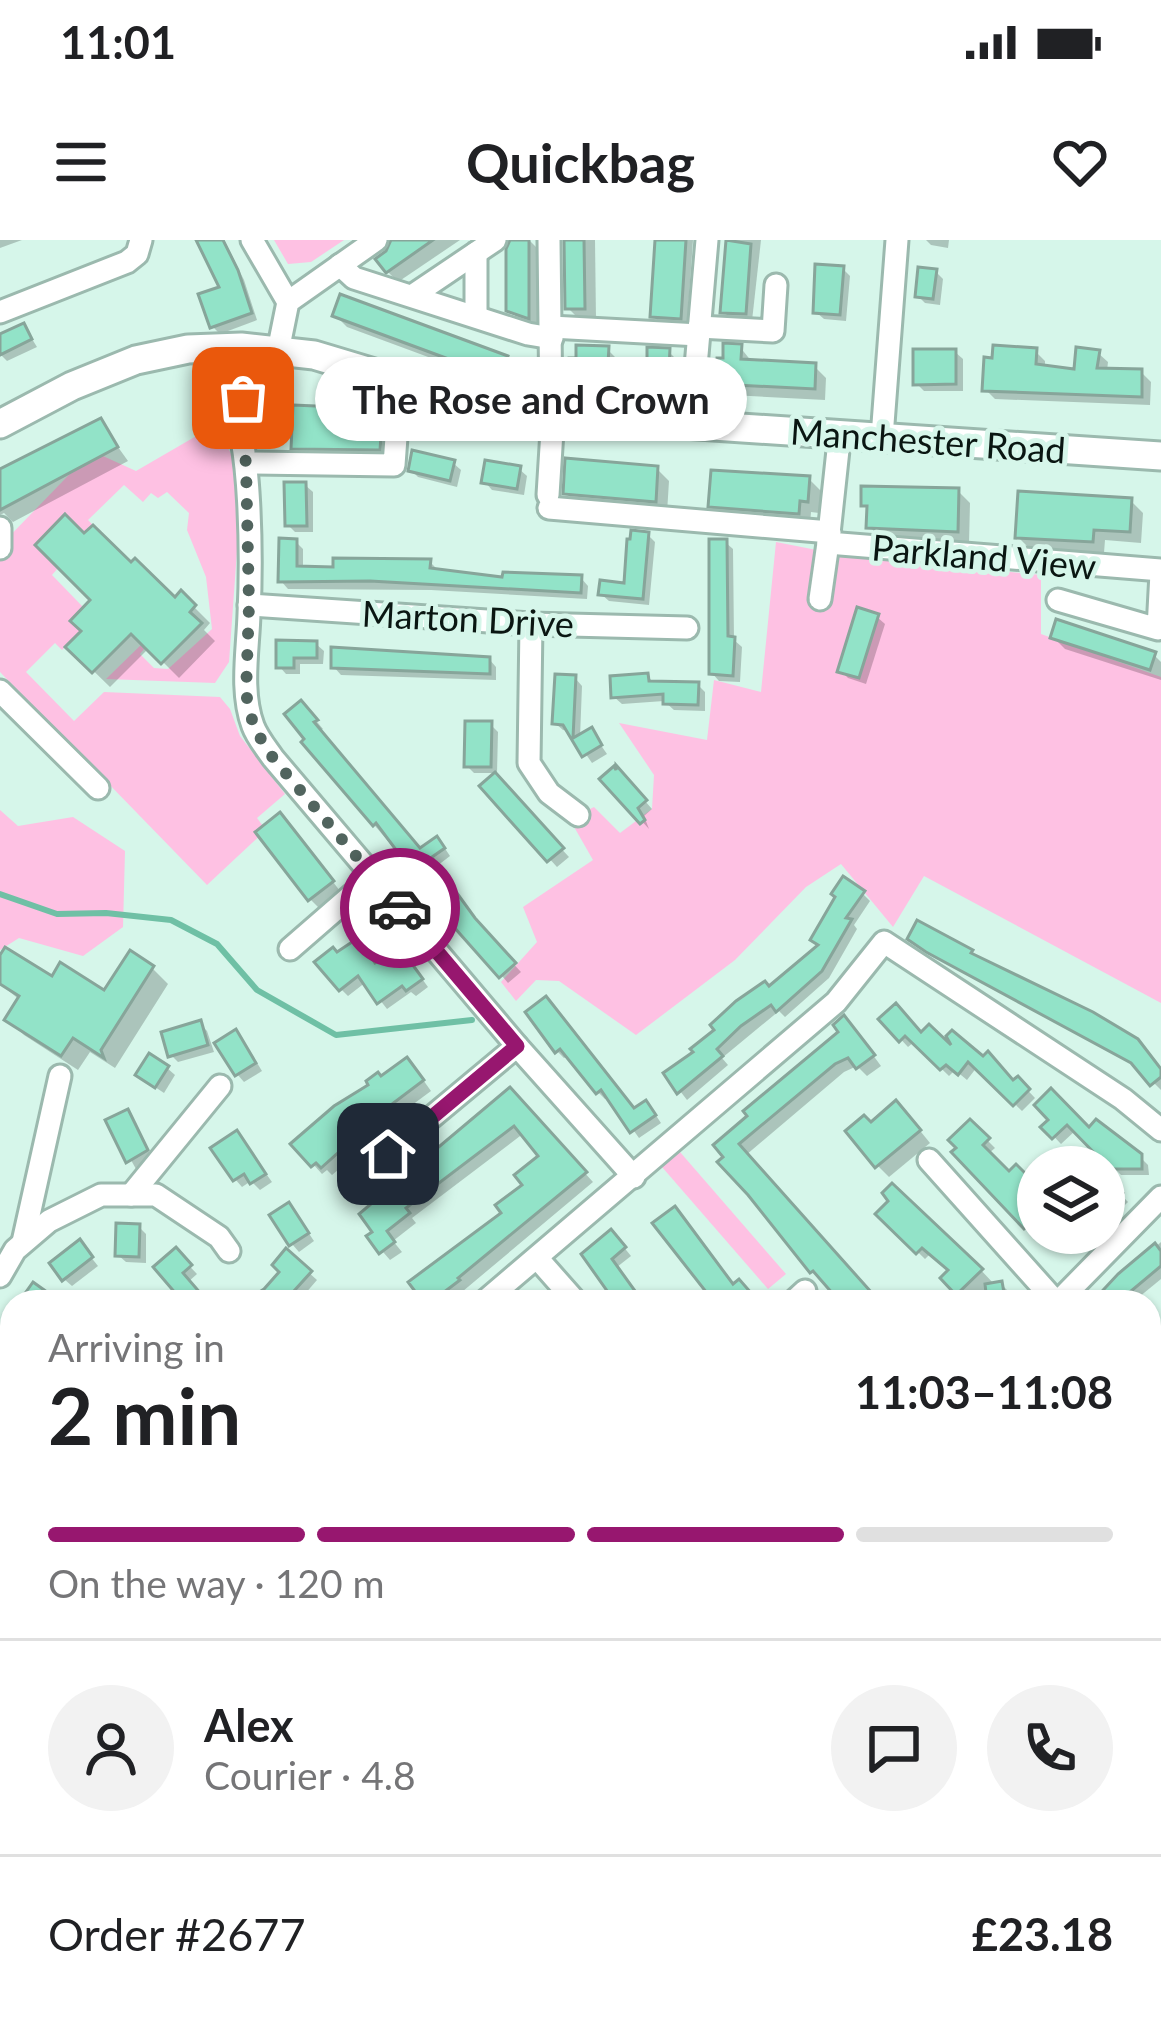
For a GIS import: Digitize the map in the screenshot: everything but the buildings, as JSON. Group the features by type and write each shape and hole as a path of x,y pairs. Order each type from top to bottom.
{"main road":[{"name":"Manchester Road","path":"0,424 72,386 136,360 188,349 342,362 552,423"},
{"name":"Manchester Road","path":"0,442 106,389 233,356"},
{"name":"Manchester Road","path":"276,358 497,425 552,423 992,452 1161,456"},
{"name":"Manchester Road","path":"992,452 1161,472"}],"street":[{"path":"0,312 127,262 137,254 141,240"},
{"path":"252,240 288,302 276,358"},
{"path":"288,302 376,240"},
{"path":"549,240 549,502 829,537 820,599"},
{"path":"691,432 706,240"},
{"path":"882,445 897,240"},
{"path":"412,296 485,247"},
{"path":"476,315 485,247"},
{"path":"340,265 354,278 528,334 773,332 776,285"},
{"path":"233,356 243,398 237,411 246,463 246,694 254,728 273,758 634,1177"},
{"path":"246,463 394,465 399,396"},
{"name":"Parkland View","path":"839,442 829,537 1161,571"},
{"path":"0,528 0,548"},
{"path":"1058,599 1159,629 1161,571"},
{"name":"Marton Drive","path":"249,605 531,624 687,628"},
{"path":"531,624 529,763 549,793 578,814"},
{"path":"0,692 98,788"},
{"path":"290,949 374,876"},
{"path":"499,1290 836,1002 884,942 1123,1099 1161,1130"},
{"path":"355,1181 517,1046"},
{"path":"23,1242 60,1076"},
{"path":"131,1195 220,1086"},
{"path":"929,1160 1046,1290"},
{"path":"0,1276 23,1242 49,1221 101,1195 156,1195 219,1237 229,1252"},
{"path":"1069,1290 1161,1197"},
{"path":"538,1259 565,1290"}],"shaded area":[{"path":"274,240 344,240 311,262 288,264"},
{"path":"217,424 237,467 240,509 229,662 215,683 106,679 146,640 149,643 140,654 154,668 168,669 212,629 206,577 187,530 189,513 167,492 158,498 151,493 143,502 124,485 88,520 93,525 84,533 65,515 35,545 58,568 52,575 83,607 71,620 81,631 62,650 55,643 26,672 74,721 104,692 220,697 240,736 285,794 257,818 266,830 207,885 0,672 0,546 92,451 136,471"},
{"path":"776,542 842,555 1041,575 1041,634 1161,677 1161,1003 924,876 893,927 841,864 806,887 735,960 636,1035 559,981 536,980 516,1001 501,982 537,942 523,907 593,860 573,825 578,815 594,807 620,833 652,809 654,775 619,723 707,740 714,680 761,692"},
{"path":"0,810 18,826 73,817 125,851 123,927 83,956 19,938 0,950"},
{"path":"680,1152 786,1274 768,1289 662,1167"}],"waterway":[{"path":"0,894 57,914 171,920 217,944 257,990 336,1035 472,1020"}],"way so far":[{"path":"243,398 237,411 246,463 246,694 254,728 273,758 400,908"}],"place":[{"name":"The Rose and Crown","path":"243,398"}],"route":[{"path":"388,1154 517,1046 400,908"}]}
